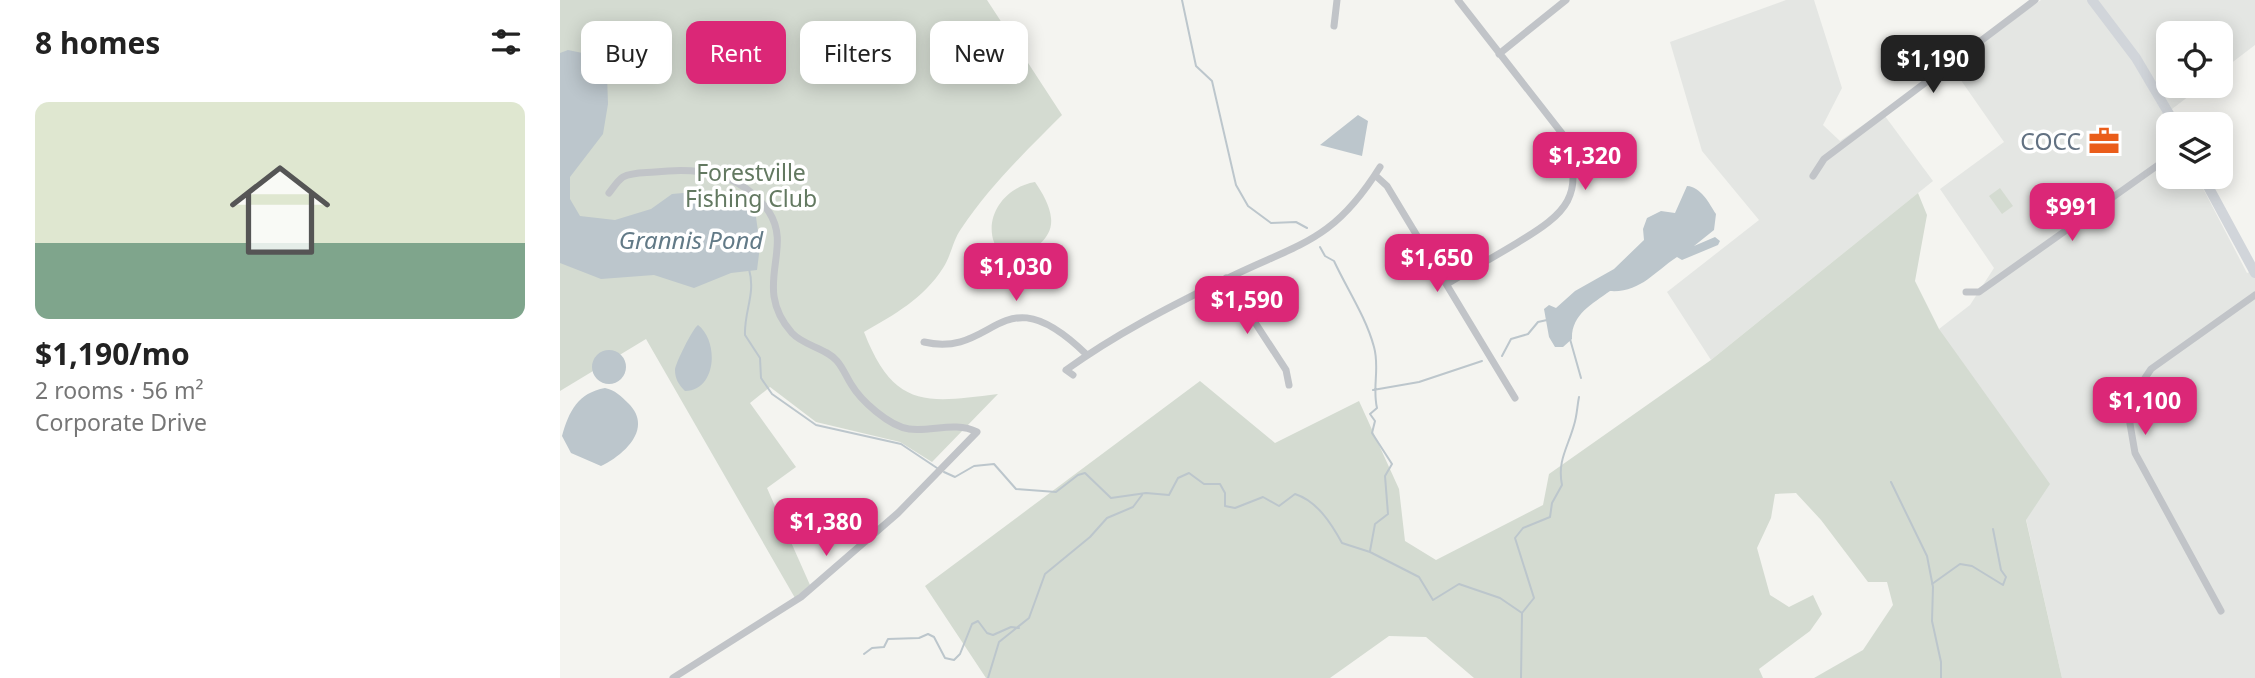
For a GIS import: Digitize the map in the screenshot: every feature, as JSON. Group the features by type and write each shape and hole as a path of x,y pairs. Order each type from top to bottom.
{"main road":[{"path":"2092,0 2136,58 2168,112"},
{"path":"2210,189 2255,273"}],"street":[{"path":"1334,26 1338,0"},
{"path":"1447,284 1554,221 1567,203 1573,184 1573,160 1564,136 1458,0"},
{"path":"1499,54 1566,0"},
{"path":"1813,176 1824,159 2035,0"},
{"path":"1073,376 1066,370 1129,328 1227,278 1321,235 1349,210 1380,167"},
{"path":"1966,292 1979,292 2156,167"},
{"path":"609,193 622,178 632,174 681,169 721,174 741,187 769,212 777,231 777,253 772,274 774,300 794,335 836,359 852,386 890,422 908,429 966,426 977,432 898,513 801,597 673,678"},
{"path":"1375,175 1387,187 1515,398"},
{"path":"1227,278 1286,370 1289,385"},
{"path":"2221,611 2135,453 2129,418 2135,393 2151,369 2255,295"},
{"path":"924,342 951,345 993,324 1019,317 1041,319 1064,332 1087,355"}],"shaded area":[{"path":"1786,0 1814,0 1842,88 1823,125 1840,141 1882,112 1933,181 1711,360 1667,292 1759,220 1702,151 1670,42"},
{"path":"2041,0 2255,0 2255,45 2233,62 2233,21 2156,21 2156,98 2186,98 2168,112 2156,112 2156,189 2203,189 2247,273 2255,270 2255,678 2062,678 2026,519 1939,329 1970,305 1994,268 1940,189 2004,142 1951,66"}],"green space":[{"name":"Forestville Fishing Club","path":"560,0 987,0 1001,21 930,21 930,84 1028,84 1028,63 1062,115 1009,170 972,214 958,233 943,268 927,288 897,312 864,332 887,375 901,388 915,395 951,399 998,394 932,462 900,442 816,422 770,387 750,403 796,467 767,488 810,585 795,598 646,339 560,391"},
{"path":"1035,182 1050,213 1051,227 1042,241 1028,252 1003,257 995,246 992,234 996,211 1011,192"},
{"path":"2000,188 2013,206 2002,214 1989,196"},
{"path":"1918,193 1927,215 1915,281 1939,329 2050,484 2026,520 2062,678 1814,678 1863,650 1893,605 1887,582 1868,582 1821,520 1796,493 1775,494 1771,518 1757,548 1770,595 1789,607 1813,595 1822,614 1810,631 1759,669 1763,678 1474,678 1426,637 1389,636 1330,678 986,678 925,586 1200,381 1275,443 1359,401 1399,489 1405,541 1436,560 1543,505 1549,474 1711,360"}],"water":[{"name":"Grannis Pond","path":"568,50 581,53 581,84 607,84 608,104 603,134 570,177 570,199 580,216 615,220 651,209 672,194 706,191 737,196 756,217 760,246 757,270 731,273 694,288 654,275 601,279 560,263 560,53"},
{"path":"1358,115 1368,121 1362,156 1320,145"},
{"path":"1687,186 1700,192 1716,214 1714,230 1694,246 1715,237 1720,241 1718,245 1682,260 1677,257 1630,289 1610,291 1579,317 1572,339 1563,347 1555,347 1549,337 1544,309 1549,305 1556,308 1575,291 1614,269 1644,240 1643,229 1647,218 1661,211 1675,213"},
{"path":"698,325 709,342 711,364 703,383 696,389 685,391 678,382 675,370 692,332"},
{"path":"609,350 621,355 626,367 621,379 609,384 597,379 592,367 597,355"},
{"path":"605,388 615,392 628,403 638,422 637,431 627,448 601,466 571,453 562,436 572,411 581,399"}],"waterway":[{"path":"1182,0 1196,66 1212,81 1236,185 1248,206 1271,223 1296,222 1307,228"},
{"path":"1320,247 1325,256 1334,261 1356,303 1371,336 1376,355 1377,408 1370,414 1375,421 1372,433 1392,464 1385,476 1388,514 1375,524 1370,551"},
{"path":"749,269 751,295 745,335 760,358 761,378 772,394 816,425 901,444 937,468"},
{"path":"1502,356 1511,339 1528,334 1538,322 1547,320"},
{"path":"1570,339 1581,378"},
{"path":"1373,390 1419,382 1482,361"},
{"path":"1522,613 1534,598 1515,538 1523,528 1550,517 1552,503 1562,485 1562,461 1575,422 1579,397"},
{"path":"944,472 955,477 974,466 994,464 1016,489 1056,492 1078,475 1085,473 1111,498 1146,493 1169,495 1178,478 1189,473 1204,484 1220,484 1225,493 1225,506 1235,508 1263,497 1279,506 1295,494 1317,507 1342,543 1370,552 1419,577 1433,600 1459,584 1500,598 1522,613 1521,678"},
{"path":"1891,482 1927,556 1933,587 1932,621 1941,662 1941,678"},
{"path":"988,678 999,642 1029,618 1045,574 1090,537 1107,518 1133,507 1142,495"},
{"path":"1932,584 1960,564 1972,566 2003,585 2006,577 2001,570 1993,529"},
{"path":"864,654 872,648 884,647 888,639 919,638 928,634 934,637 945,658 954,660 960,654 972,624 978,621 987,633 993,635 1011,627 1019,628"}],"place":[{"name":"COCC","path":"2104,141"}]}
